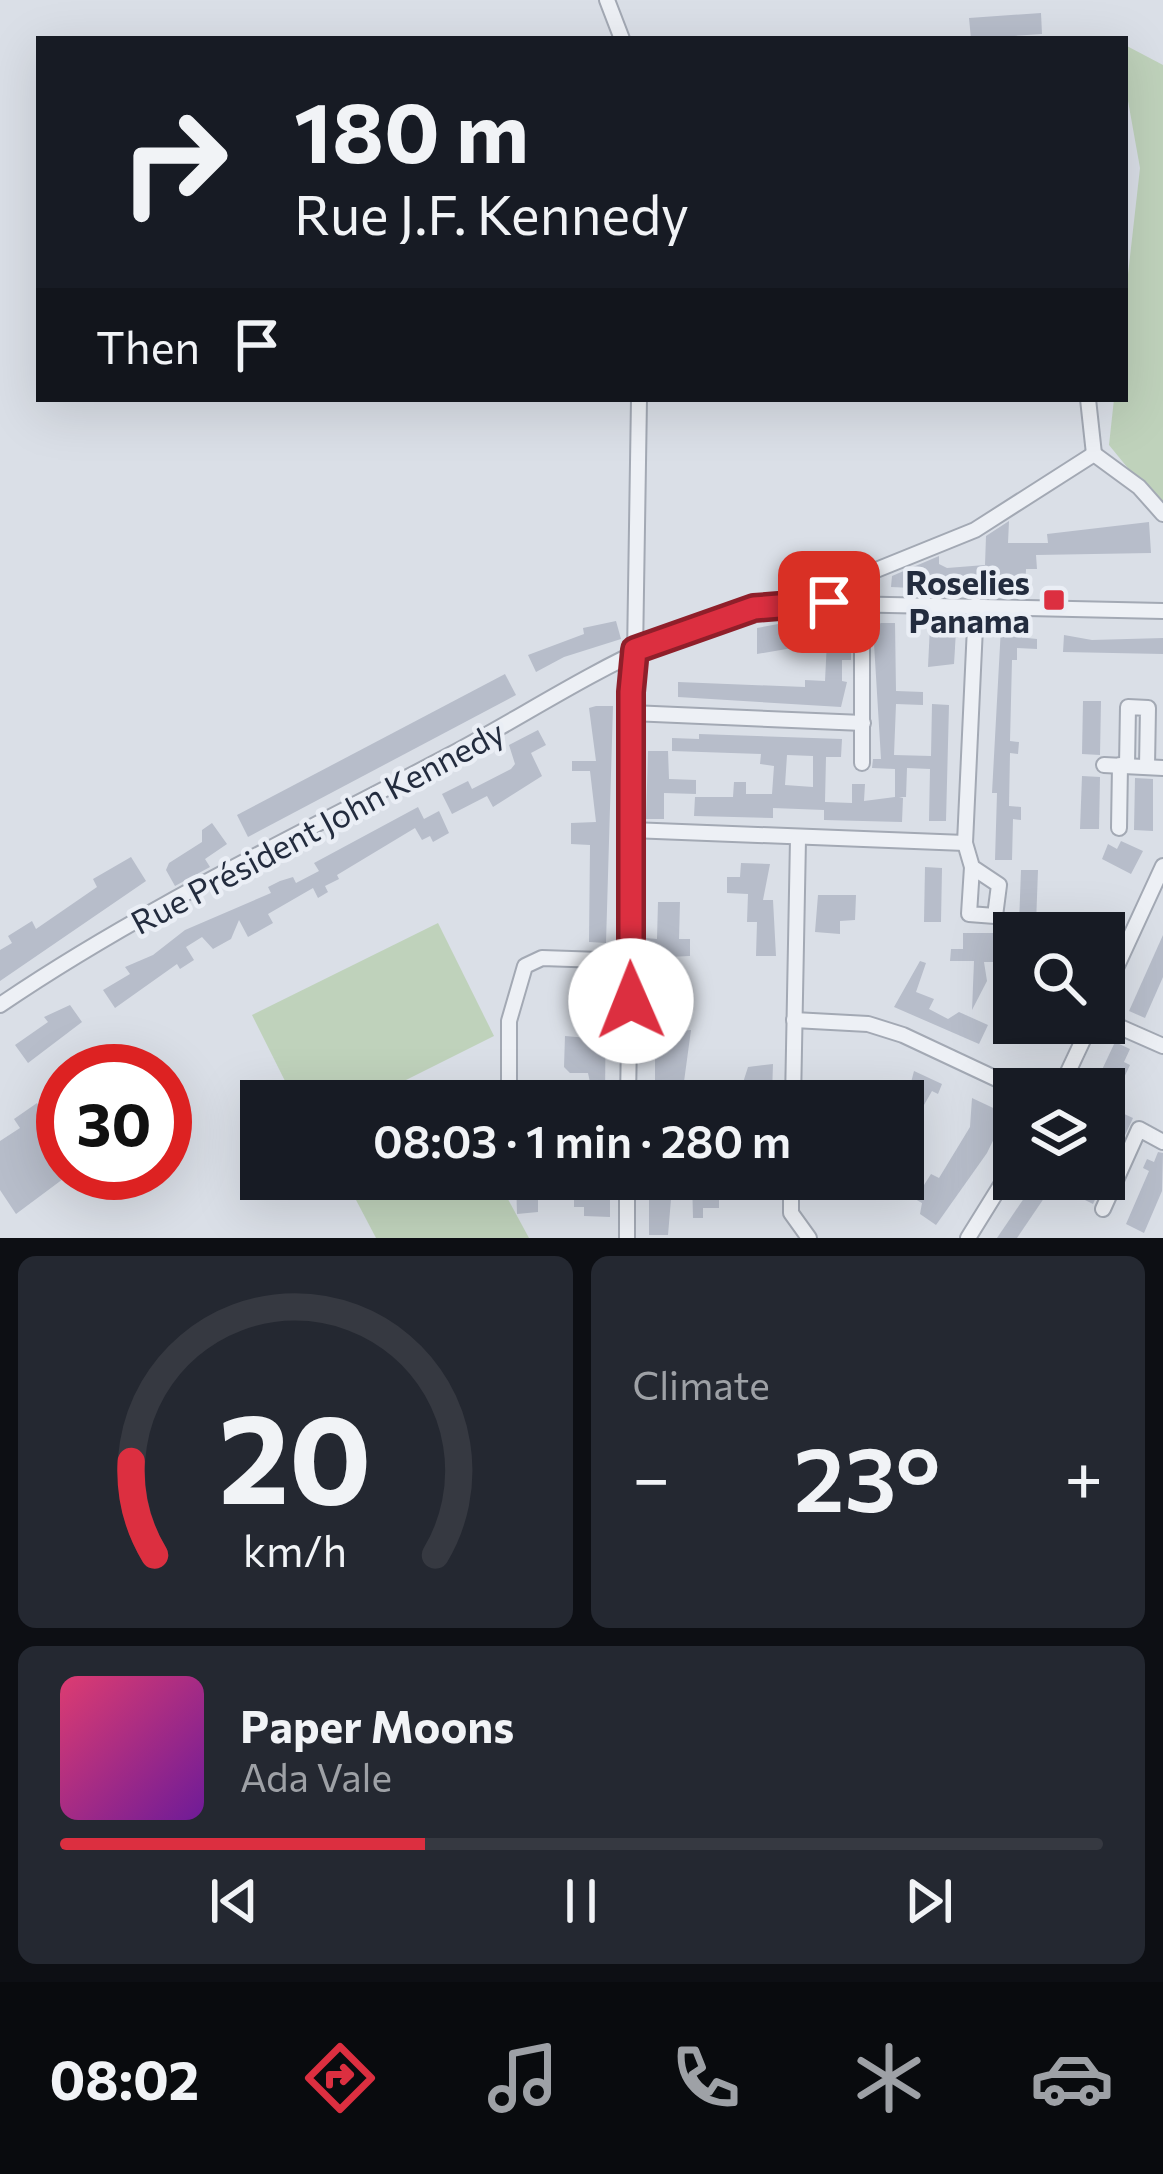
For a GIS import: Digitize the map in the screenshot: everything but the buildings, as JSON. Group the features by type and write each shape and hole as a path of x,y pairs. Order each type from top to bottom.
{"street":[{"path":"608,0 621,36"},
{"path":"628,1080 639,402"},
{"path":"1088,402 1094,454 1139,487 1163,514"},
{"path":"796,603 975,530 1094,454"},
{"path":"796,603 1163,611"},
{"name":"Rue Président John Kennedy","path":"0,1005 186,893 551,702 635,650 754,608 796,603"},
{"path":"972,867 965,843 976,605"},
{"path":"862,622 862,763"},
{"path":"1117,765 1155,767 1148,708 1128,707 1117,765 1119,828"},
{"path":"631,713 863,723"},
{"path":"631,830 965,843"},
{"path":"793,1080 798,839"},
{"path":"1125,948 1163,866"},
{"path":"509,1080 508,1021 525,966 542,958 630,961"},
{"path":"794,1020 868,1024 993,1077"},
{"path":"1125,1029 1163,1046"},
{"path":"1103,1209 1139,1129 1163,1142"},
{"path":"968,1238 993,1198"},
{"path":"628,1200 628,1238"},
{"path":"791,1200 791,1213 809,1238"}],"green space":[{"path":"1128,47 1163,65 1163,511 1109,445 1114,402 1128,402 1128,274 1140,168 1128,101"},
{"path":"438,923 494,1036 406,1080 284,1080 252,1015"},
{"path":"356,1200 508,1200 529,1238 376,1238"}],"place":[{"name":"Roselies Panama","path":"1054,600"}],"route":[{"path":"631,1001 635,650 754,608 829,602"}]}
